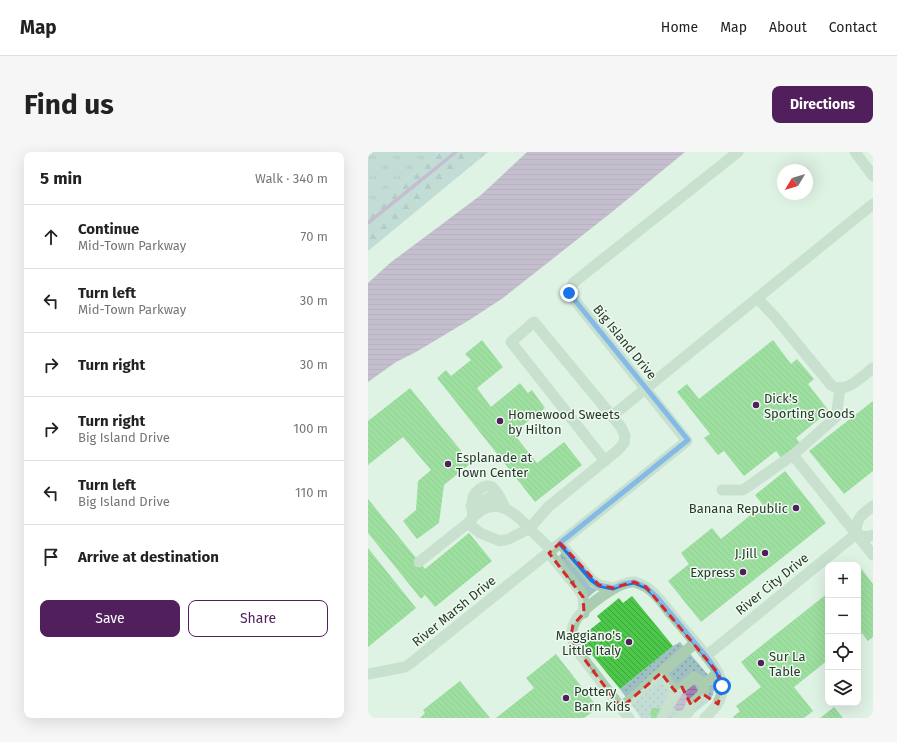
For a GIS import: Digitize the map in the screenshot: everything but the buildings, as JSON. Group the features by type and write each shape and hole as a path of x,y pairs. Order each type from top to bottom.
{"street":[{"name":"Big Island Drive","path":"553,549 688,440 572,298 569,293 570,289 573,283 738,152"},
{"path":"855,152 873,176"},
{"path":"612,416 873,204"},
{"path":"756,298 776,318 830,385 835,388 840,389 848,386 873,368"},
{"path":"605,461 511,342 534,322 621,427 625,436 624,443 605,461 548,506 530,528 509,539 500,541 480,533 470,520 471,506 475,493 479,489 489,485 493,487 506,508 524,522 530,528 553,549 599,585 613,588"},
{"path":"722,490 743,490 793,455 836,417 840,389"},
{"path":"793,455 873,555"},
{"path":"419,562 485,508 497,506 506,508"},
{"path":"856,534 856,524 861,516 873,506"},
{"path":"856,534 866,537 873,535"},
{"name":"River City Drive","path":"706,656 856,534"},
{"path":"553,549 583,597 584,613"},
{"name":"River Marsh Drive","path":"368,674 405,667 411,663 553,549"},
{"path":"695,643 661,673 626,715 576,648 571,636 573,625 577,618 613,588 634,582 646,587 657,597 706,656 718,673 722,686 721,698 718,704 705,718"},
{"path":"661,673 679,689 691,704"},
{"path":"678,718 688,713 691,704 718,673"},
{"path":"662,718 679,689 694,677 718,704"}],"highlighted area":[{"path":"560,543 599,585 613,588 634,582 646,587 718,673 723,686 718,704 703,694 691,705 682,687 675,691 661,673 621,708 576,648 571,636 573,625 584,613 583,597 549,553"}],"green space":[{"path":"368,152 440,152 368,211"},
{"path":"440,152 488,152 368,251 368,211"},
{"path":"562,552 591,587 597,590 587,598 559,556"},
{"path":"680,642 709,676 714,687 713,695 708,702 688,718 641,718 620,689"}],"shaded area":[{"path":"527,152 685,152 503,298 416,352 396,362 368,382 368,283 390,263 481,195"},
{"path":"695,685 698,692 683,711 677,711 674,708 682,694 688,688"}],"waterway":[{"path":"368,223 456,152"}],"place":[{"name":"Dick's Sporting Goods","path":"756,405"},
{"name":"Homewood Sweets by Hilton","path":"500,421"},
{"name":"Esplanade at Town Center","path":"448,464"},
{"name":"Banana Republic","path":"796,508"},
{"name":"J.Jill","path":"765,553"},
{"name":"Express","path":"743,572"},
{"name":"Maggiano's Little Italy","path":"629,642"},
{"name":"Sur La Table","path":"761,663"},
{"name":"Pottery Barn Kids","path":"566,698"}],"route":[{"path":"569,293 688,440 560,543 592,580 599,585 613,588 634,582 646,587 657,597 706,656 718,673 722,686"}]}
